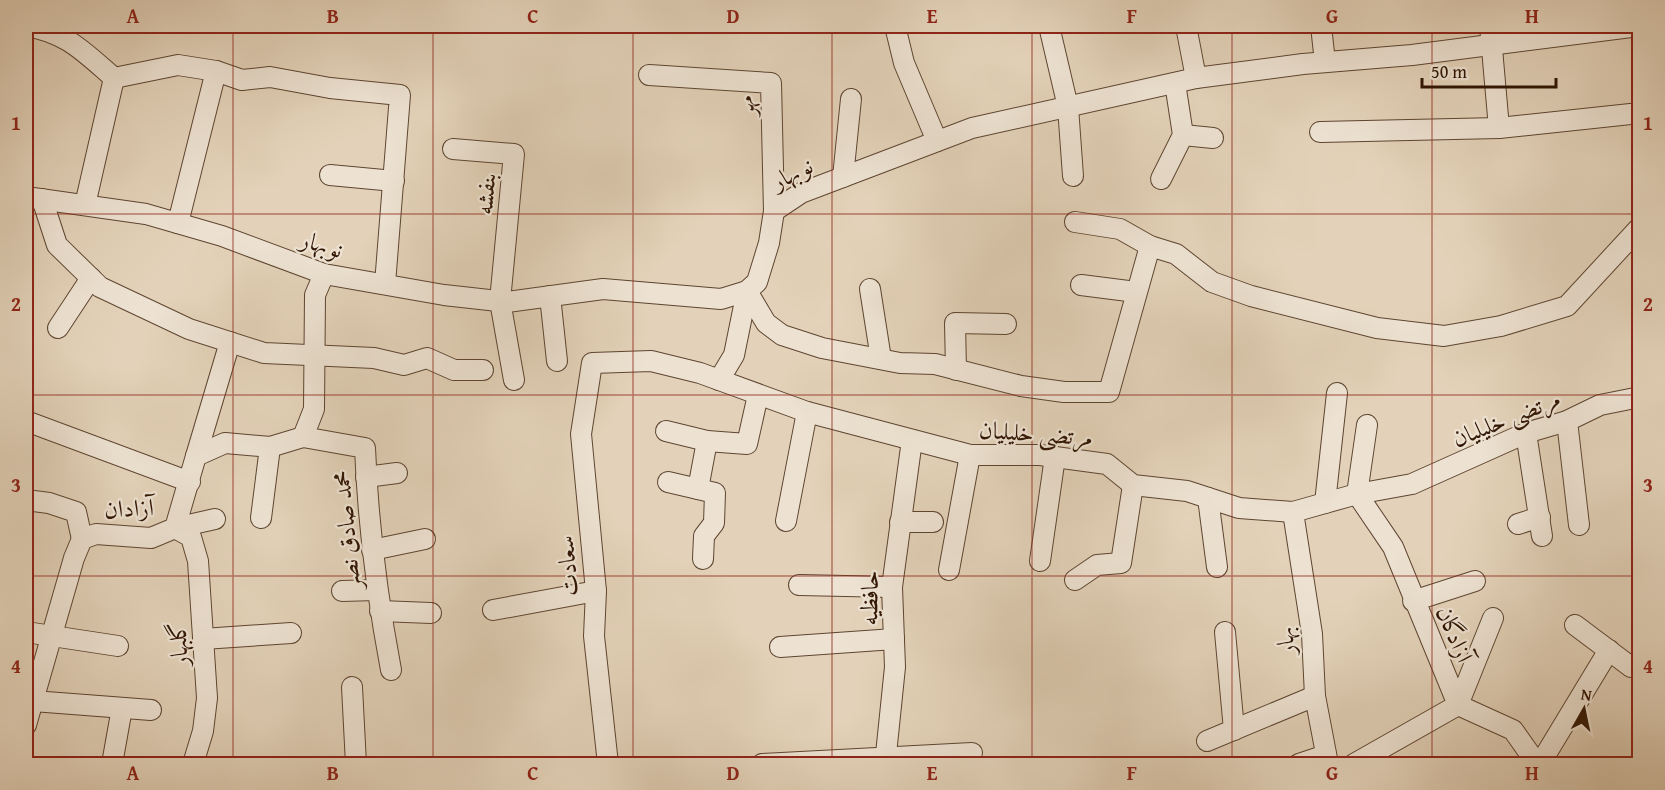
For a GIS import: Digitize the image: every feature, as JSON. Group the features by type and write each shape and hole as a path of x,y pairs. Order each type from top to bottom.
{"street":[{"path":"26,26 44,28 68,39 114,78"},
{"path":"895,26 904,63 937,141"},
{"path":"1049,26 1068,107 1073,176"},
{"path":"1186,26 1196,78"},
{"path":"1321,26 1325,62"},
{"name":"نوبهار","path":"34,198 146,214 324,274 385,284 501,301 603,289 721,299 747,291 757,282 770,243 774,211 801,194 972,128 1196,78 1325,62 1491,35 1639,26"},
{"path":"1491,35 1499,128"},
{"path":"114,78 178,65 216,71 242,80 270,77 330,88 400,95 385,284"},
{"path":"178,223 216,71"},
{"name":"مهر","path":"649,75 771,83 774,211"},
{"path":"84,205 114,78"},
{"path":"1161,180 1183,135 1175,83"},
{"path":"843,177 851,99"},
{"path":"1320,132 1499,128 1640,113"},
{"path":"1183,135 1213,138"},
{"name":"بنفشه","path":"453,149 514,154 501,301"},
{"path":"330,175 394,181"},
{"path":"34,198 57,244 100,287 189,329 264,353 374,358 404,365 427,358 454,370 483,370"},
{"path":"1075,222 1120,229 1150,246 1176,255 1212,282 1251,296 1377,328 1444,336 1502,326 1567,306 1640,227"},
{"path":"747,291 766,323 782,335 822,348 881,359 935,364 1021,386 1064,392 1109,392 1150,246"},
{"path":"196,456 225,443 270,447 303,437 314,410 315,296 324,274"},
{"path":"58,328 91,278"},
{"path":"1082,285 1136,292"},
{"path":"870,289 881,359"},
{"path":"719,380 734,355 747,291"},
{"path":"550,296 557,362"},
{"path":"501,301 514,381"},
{"path":"956,370 955,323 1006,324"},
{"name":"آزادان","path":"26,725 74,558 82,539 96,534 152,538 175,528 230,342"},
{"name":"مرتضی خلیلیان","path":"592,363 651,361 719,380 807,412 970,455 1055,457 1107,465 1133,485 1187,491 1239,508 1293,512 1357,494 1412,484 1526,433 1567,422 1600,405 1640,397"},
{"name":"سعادت","path":"592,363 581,434 596,591 594,636 608,765"},
{"path":"1325,503 1337,393"},
{"path":"666,431 707,441 747,444 758,395"},
{"path":"786,521 807,412"},
{"path":"26,421 190,482"},
{"path":"1567,422 1579,525"},
{"path":"1357,494 1367,425"},
{"path":"1518,524 1541,527 1526,433"},
{"name":"محمد صادق نصر","path":"303,437 365,448 376,590 391,670"},
{"name":"حافظیه","path":"884,761 895,667 891,587 912,440"},
{"path":"698,489 707,441"},
{"path":"261,518 270,447"},
{"path":"949,570 970,455"},
{"path":"1040,561 1055,457"},
{"path":"366,477 397,473"},
{"path":"668,482 715,493 714,523 704,537 703,559"},
{"path":"1075,580 1097,565 1121,562 1133,485"},
{"name":"آزادگان","path":"1357,494 1393,547 1413,601 1458,705"},
{"path":"1208,498 1217,567"},
{"path":"26,500 49,503 76,512 82,539"},
{"name":"بهار","path":"1293,512 1312,634 1315,696 1327,760"},
{"path":"175,528 215,519"},
{"path":"900,522 933,522"},
{"name":"گلبهار","path":"175,528 191,537 198,561 207,698 203,731 193,765"},
{"path":"372,550 424,539"},
{"path":"1413,601 1475,581"},
{"path":"799,585 891,587"},
{"path":"342,591 376,590"},
{"path":"493,610 596,591"},
{"path":"380,611 431,613"},
{"path":"1354,765 1458,705 1493,618"},
{"path":"1575,625 1631,666"},
{"path":"26,632 118,646"},
{"path":"1225,632 1234,730"},
{"path":"203,639 291,633"},
{"path":"780,647 894,639"},
{"path":"1458,705 1513,730 1538,765 1609,650"},
{"path":"352,687 356,765"},
{"path":"1208,741 1315,696"},
{"path":"33,701 151,710"},
{"path":"112,765 122,708"},
{"path":"762,765 884,761 972,753"},
{"path":"1299,764 1327,760"}]}
